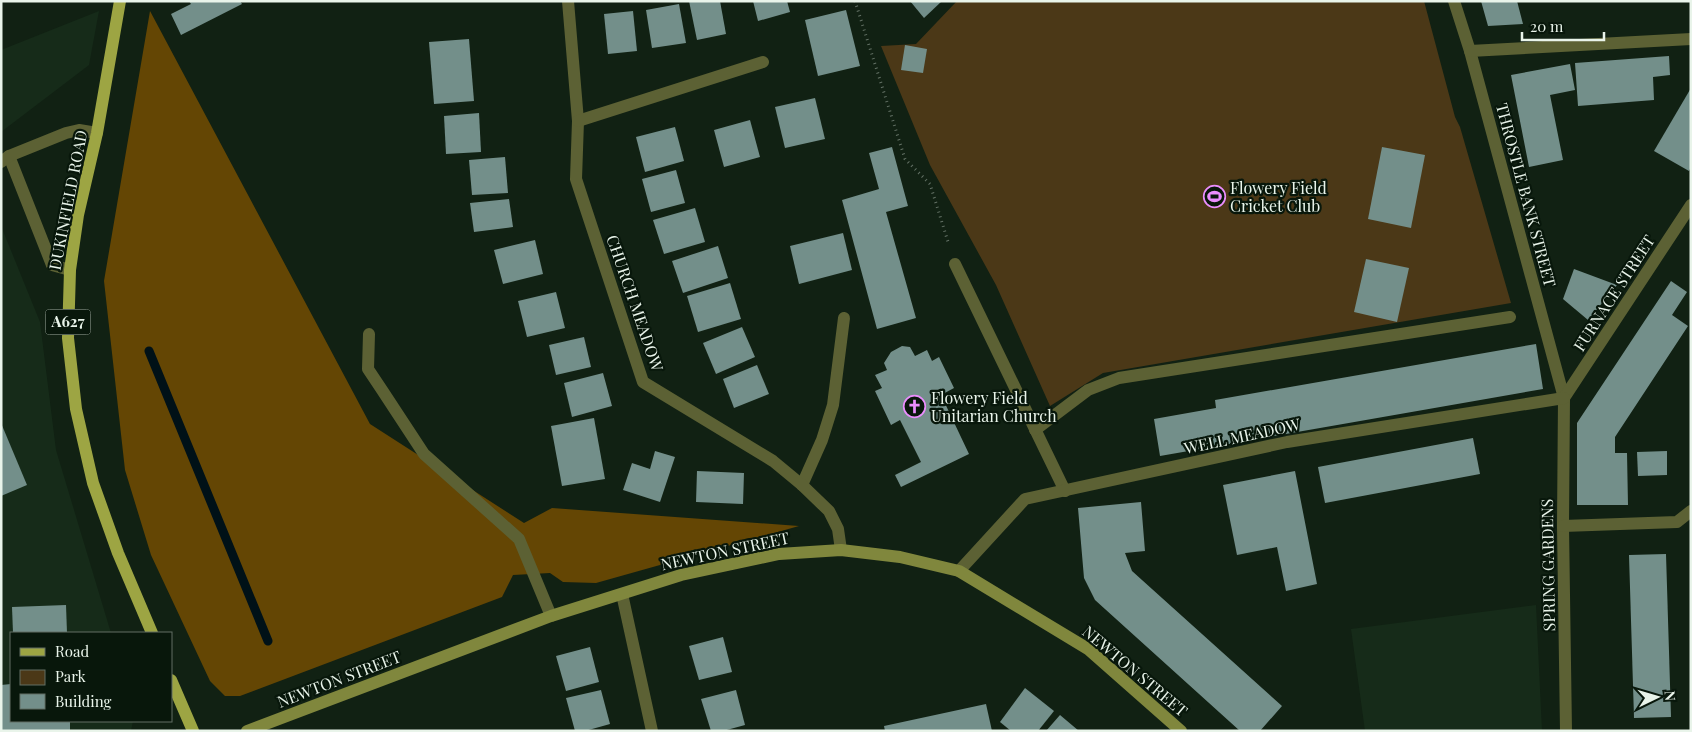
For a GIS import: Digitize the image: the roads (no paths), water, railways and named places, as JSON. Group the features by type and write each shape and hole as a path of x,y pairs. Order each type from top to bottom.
{"main road":[{"name":"DUKINFIELD ROAD","path":"120,1 97,133 78,216 70,270 68,338 76,409 93,483 112,536 152,632"},
{"name":"NEWTON STREET","path":"248,731 551,616 681,575 779,554 841,550 900,557 959,571 1088,649 1181,731"},
{"path":"172,682 193,731"}],"street":[{"name":"CHURCH MEADOW","path":"568,1 578,121 576,179 643,382 773,461 802,485 829,511 838,529 841,550"},
{"name":"THROSTLE BANK STREET","path":"1454,1 1470,51 1564,398"},
{"path":"1470,51 1691,39"},
{"path":"578,121 763,62"},
{"path":"70,270 52,266 5,159 66,133 78,130 97,133"},
{"name":"FURNACE STREET","path":"1564,398 1691,205"},
{"path":"955,264 1065,490"},
{"path":"1035,430 1088,390 1119,378 1510,317"},
{"path":"802,485 822,440 833,405 844,318"},
{"path":"369,334 368,369 424,454 519,539 551,616"},
{"name":"WELL MEADOW","path":"959,571 1025,499 1287,442 1564,398"},
{"name":"SPRING GARDENS","path":"1564,398 1563,526 1566,731"},
{"path":"1563,526 1677,522 1691,511"},
{"path":"622,594 652,731"}],"waterway":[{"path":"149,351 268,641"}],"place":[{"name":"Flowery Field Cricket Club","path":"1214,197"},
{"name":"Flowery Field Unitarian Church","path":"915,407"}]}
